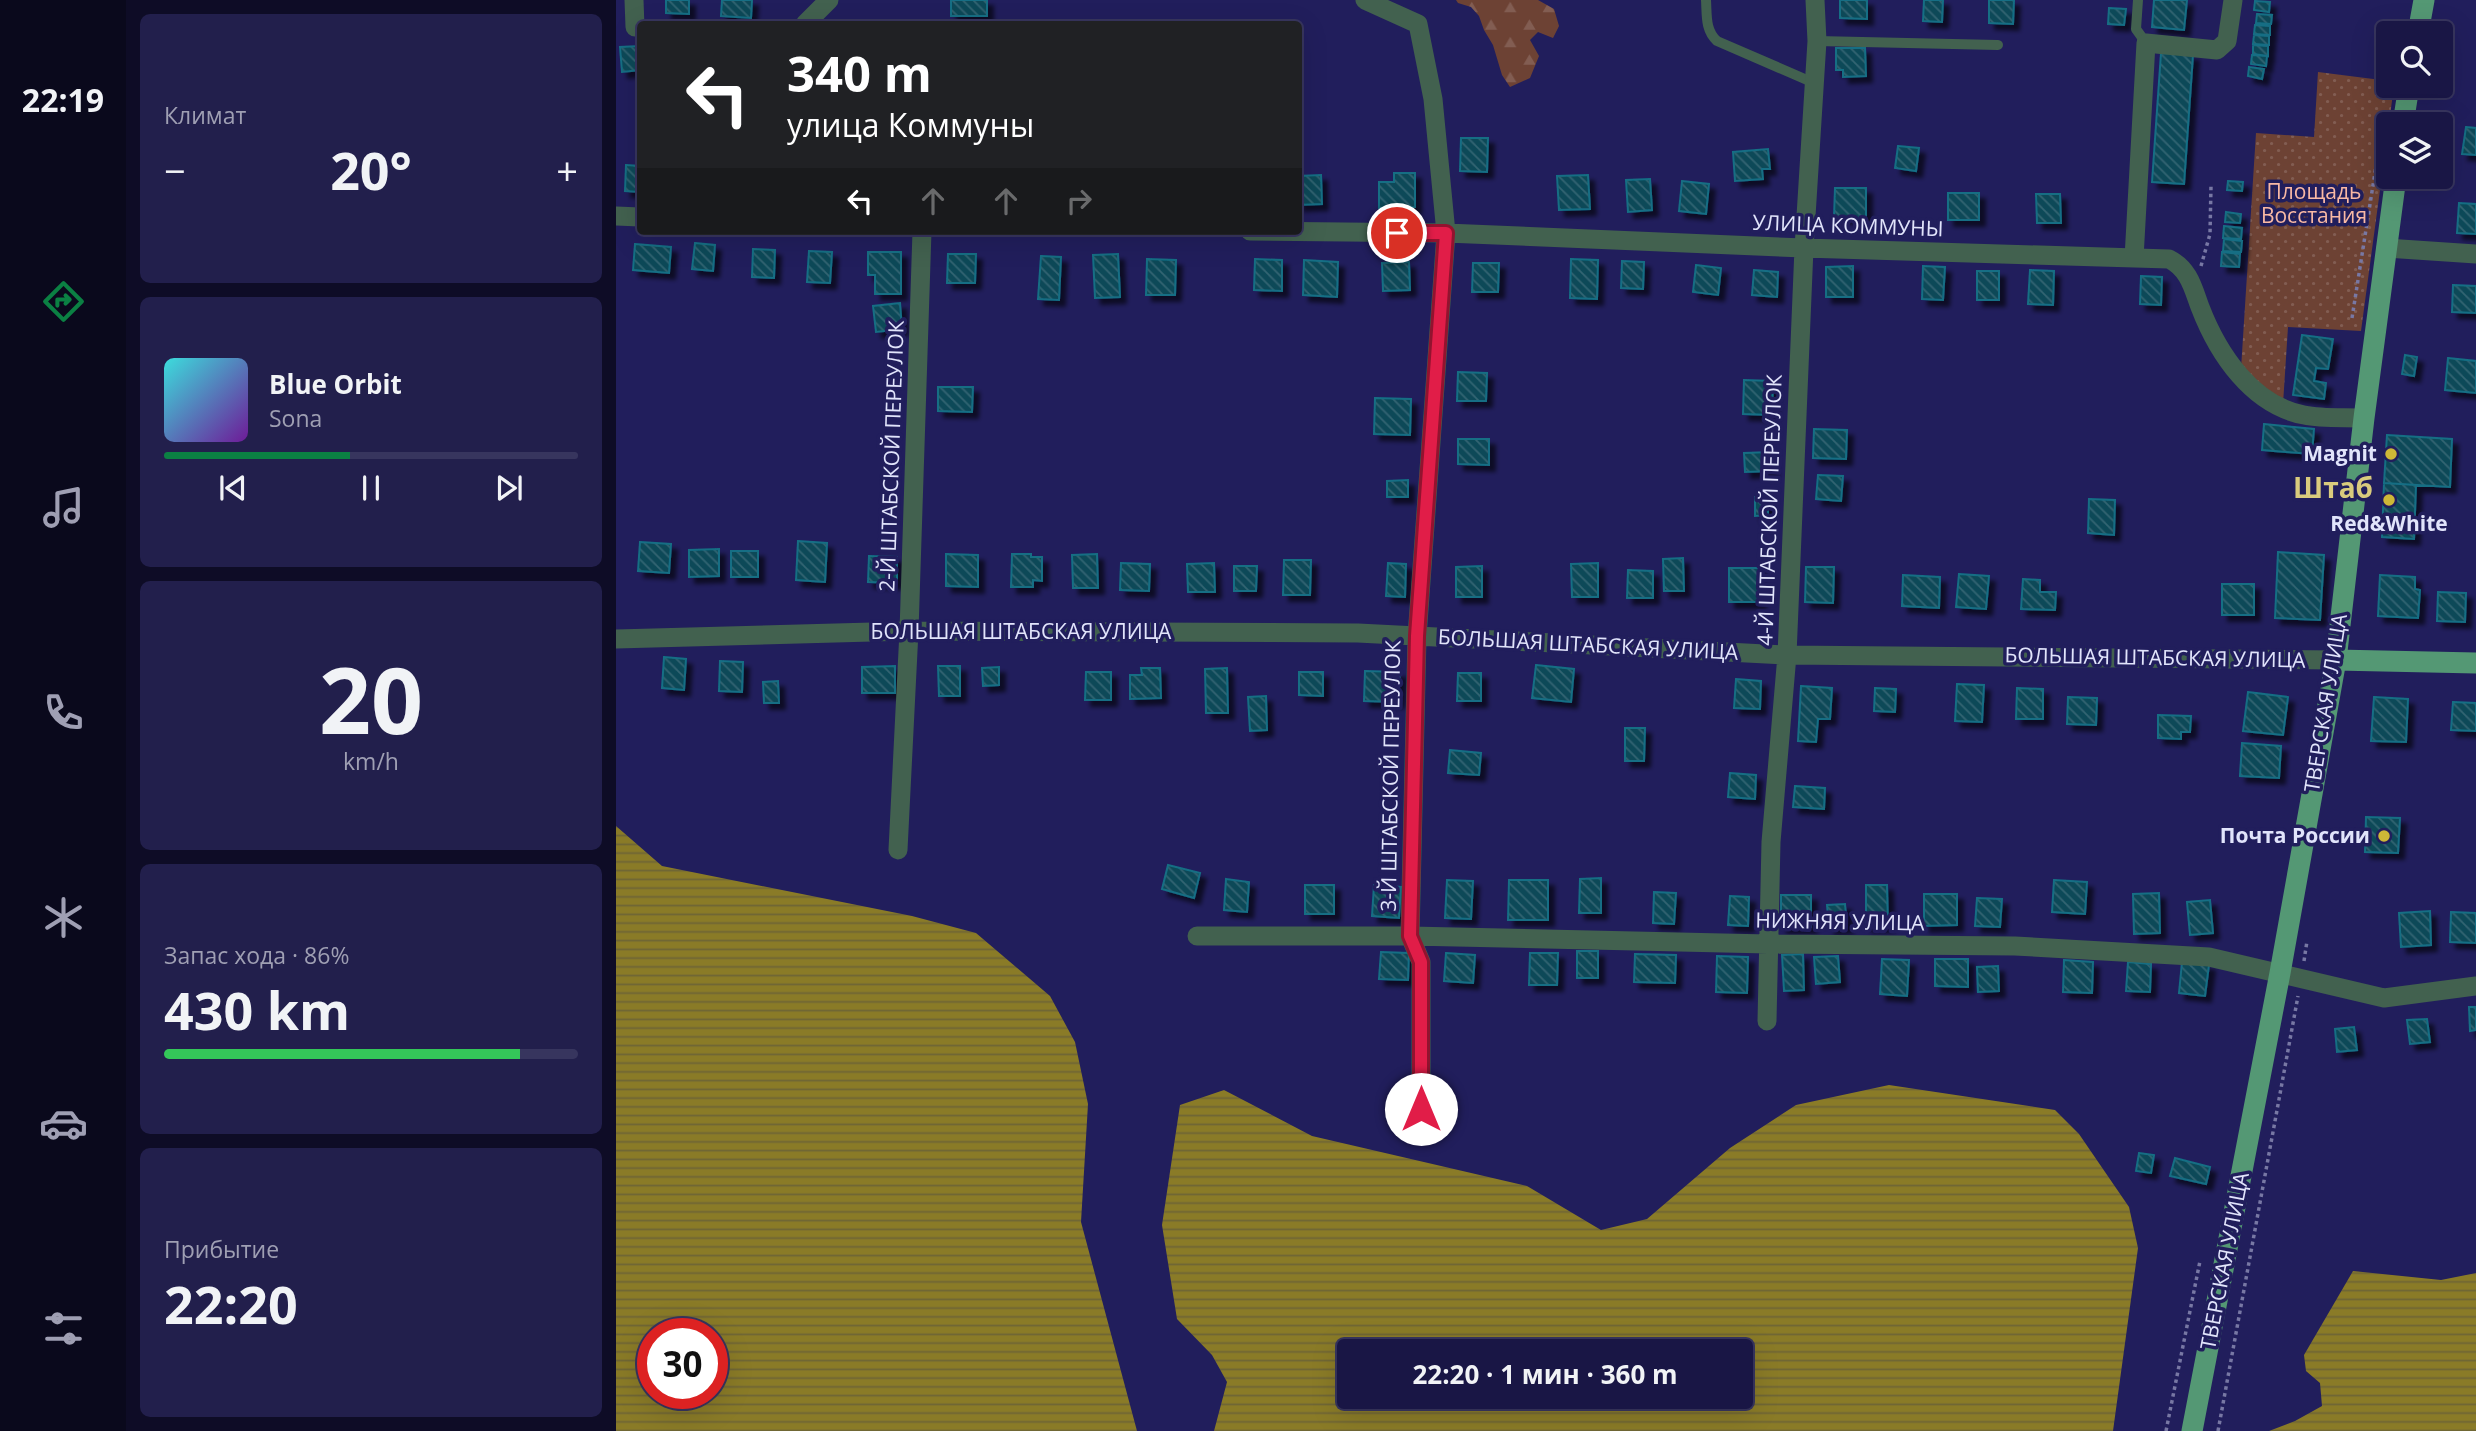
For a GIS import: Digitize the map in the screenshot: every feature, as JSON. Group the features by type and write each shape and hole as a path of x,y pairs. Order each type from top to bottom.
{"main road":[{"path":"2420,21 2424,0"},
{"name":"ТВЕРСКАЯ УЛИЦА","path":"2192,1431 2280,973 2336,660 2394,189"},
{"name":"БОЛЬШАЯ ШТАБСКАЯ УЛИЦА","path":"2336,660 2476,663"}],"street":[{"path":"630,27 634,0"},
{"path":"808,21 829,0"},
{"name":"3-Й ШТАБСКОЙ ПЕРЕУЛОК","path":"1365,0 1418,24 1433,99 1446,233 1417,636 1410,936 1421,962 1421,1109"},
{"name":"4-Й ШТАБСКОЙ ПЕРЕУЛОК","path":"1768,1021 1771,842 1787,654 1804,248 1817,41 1815,0"},
{"path":"2134,258 2146,43 2217,50 2227,41 2233,0"},
{"path":"616,216 637,217"},
{"name":"УЛИЦА КОММУНЫ","path":"1302,232 1446,233 1804,248 2169,259 2179,264 2192,283 2211,335 2223,354 2256,392 2277,407 2306,416 2364,418"},
{"name":"2-Й ШТАБСКОЙ ПЕРЕУЛОК","path":"898,850 909,631 922,235"},
{"path":"2386,248 2476,254"},
{"name":"БОЛЬШАЯ ШТАБСКАЯ УЛИЦА","path":"616,639 909,631 1345,633 1787,654 2336,660"},
{"name":"НИЖНЯЯ УЛИЦА","path":"1197,936 1410,936 2056,948 2209,957 2384,999 2476,986"}],"lane":[{"path":"1706,0 1707,26 1710,35 1717,41 1815,84"},
{"path":"2138,0 2136,29 2146,43"},
{"path":"1817,41 1998,45"}],"path":[{"path":"2192,283 2203,263 2210,234 2211,186"},
{"path":"2352,318 2379,189"},
{"path":"2166,1431 2200,1261"}],"green space":[{"path":"1456,0 1538,0 1554,9 1559,26 1553,38 1538,32 1530,40 1539,56 1530,78 1510,87 1502,75 1493,45 1479,16 1471,7"},
{"name":"Площадь Восстания","path":"2318,72 2376,79 2376,98 2392,98 2390,112 2376,112 2376,189 2380,189 2361,331 2288,327 2283,404 2241,369 2256,133 2314,137"}],"shaded area":[{"path":"616,826 662,866 912,916 976,933 1050,996 1075,1042 1088,1104 1081,1222 1137,1431 616,1431"},
{"path":"1889,1085 2055,1110 2079,1134 2129,1207 2138,1248 2113,1431 1214,1431 1227,1382 1212,1355 1177,1319 1162,1225 1180,1105 1224,1090 1312,1136 1527,1186 1601,1230 1647,1219 1730,1148 1796,1105"},
{"path":"2353,1271 2441,1280 2476,1273 2476,1431 2269,1431 2322,1406 2320,1383 2306,1371 2304,1355"}],"building":[{"path":"666,0 689,0 689,14 666,13"},
{"path":"722,0 752,0 751,18 721,16"},
{"path":"951,0 987,0 987,16 951,16"},
{"path":"1840,0 1867,0 1867,19 1840,18"},
{"path":"1924,0 1943,0 1942,22 1923,21"},
{"path":"1989,0 2014,0 2013,24 1989,23"},
{"path":"2154,0 2187,0 2184,30 2152,27"},
{"path":"2255,1 2270,2 2269,12 2254,10"},
{"path":"2109,8 2126,9 2124,25 2108,24"},
{"path":"2257,14 2272,15 2271,24 2256,23"},
{"path":"2255,25 2270,26 2270,35 2254,34"},
{"path":"2254,35 2269,36 2269,45 2253,44"},
{"path":"2253,45 2268,46 2268,56 2253,54"},
{"path":"637,46 637,70 622,72 620,47"},
{"path":"1836,48 1865,48 1866,76 1843,77 1843,70 1836,70"},
{"path":"2161,53 2193,55 2184,184 2152,182"},
{"path":"2252,55 2267,56 2266,66 2251,64"},
{"path":"2249,67 2264,69 2262,79 2248,76"},
{"path":"2466,127 2476,128 2476,155 2462,154"},
{"path":"1461,138 1488,138 1487,172 1460,171"},
{"path":"1898,146 1919,148 1916,171 1895,168"},
{"path":"1768,149 1770,169 1762,169 1763,179 1735,181 1733,152"},
{"path":"626,165 637,166 637,192 625,191"},
{"path":"1394,173 1415,173 1415,207 1379,208 1379,182 1394,182"},
{"path":"1321,175 1322,204 1302,205 1302,176"},
{"path":"1588,175 1590,209 1559,210 1557,176"},
{"path":"1650,179 1652,210 1628,212 1626,180"},
{"path":"1682,181 1709,184 1706,214 1679,211"},
{"path":"2228,181 2243,182 2242,191 2227,190"},
{"path":"1835,188 1866,188 1866,218 1834,217"},
{"path":"1948,193 1979,193 1979,220 1948,220"},
{"path":"2036,194 2060,194 2061,223 2037,223"},
{"path":"2459,203 2476,204 2476,234 2457,233"},
{"path":"2226,212 2241,214 2240,223 2225,222"},
{"path":"2224,226 2242,228 2241,239 2223,238"},
{"path":"2224,239 2242,241 2241,252 2223,251"},
{"path":"695,243 715,245 713,271 692,269"},
{"path":"635,244 671,247 669,273 633,270"},
{"path":"753,249 775,250 774,278 752,277"},
{"path":"809,251 832,252 830,283 807,282"},
{"path":"868,252 901,252 901,294 875,294 875,275 868,275"},
{"path":"2222,252 2240,254 2239,267 2221,266"},
{"path":"948,254 976,254 975,283 947,283"},
{"path":"1118,254 1120,297 1095,298 1093,255"},
{"path":"1041,256 1061,257 1059,300 1038,299"},
{"path":"1147,259 1176,260 1175,295 1146,295"},
{"path":"1255,259 1282,260 1282,291 1254,290"},
{"path":"1571,259 1598,260 1597,299 1570,298"},
{"path":"1304,260 1338,262 1337,297 1303,295"},
{"path":"1622,261 1644,262 1643,289 1621,288"},
{"path":"1409,262 1410,290 1383,291 1382,263"},
{"path":"1473,263 1499,263 1498,292 1472,292"},
{"path":"1696,265 1721,268 1718,295 1693,292"},
{"path":"1853,266 1853,297 1826,297 1826,267"},
{"path":"1923,266 1945,267 1943,300 1922,299"},
{"path":"1754,270 1778,272 1777,297 1752,295"},
{"path":"2030,270 2054,271 2053,305 2028,304"},
{"path":"1977,271 1999,271 1999,300 1977,300"},
{"path":"2141,276 2162,277 2161,305 2140,304"},
{"path":"2453,285 2476,286 2476,313 2452,312"},
{"path":"900,303 902,329 876,332 873,306"},
{"path":"2302,335 2333,339 2328,369 2316,368 2314,381 2326,383 2324,399 2293,395"},
{"path":"2405,355 2417,357 2414,376 2402,374"},
{"path":"2448,358 2476,361 2476,393 2445,390"},
{"path":"1458,372 1487,373 1486,401 1457,401"},
{"path":"1744,380 1773,381 1772,415 1743,414"},
{"path":"938,387 973,387 972,412 938,411"},
{"path":"1375,398 1411,399 1410,435 1374,434"},
{"path":"2264,424 2314,429 2312,454 2262,450"},
{"path":"1814,429 1847,430 1846,459 1813,458"},
{"path":"2387,435 2452,439 2450,487 2384,483"},
{"path":"1458,439 1489,439 1489,465 1458,464"},
{"path":"1771,452 1772,471 1745,472 1744,453"},
{"path":"1818,475 1843,476 1841,501 1816,499"},
{"path":"1408,480 1408,497 1387,497 1387,481"},
{"path":"2384,483 2416,485 2414,539 2382,537"},
{"path":"1755,497 1768,497 1768,515 1755,516"},
{"path":"2089,499 2115,500 2114,535 2088,533"},
{"path":"798,541 827,543 825,582 796,580"},
{"path":"640,542 671,544 669,573 638,571"},
{"path":"719,549 719,576 689,577 689,550"},
{"path":"731,551 758,551 758,577 731,577"},
{"path":"2278,552 2324,555 2320,620 2275,618"},
{"path":"946,554 978,555 978,587 946,586"},
{"path":"1012,554 1042,557 1042,581 1033,580 1033,587 1011,587"},
{"path":"1097,554 1098,588 1073,588 1072,555"},
{"path":"869,556 897,557 897,583 868,582"},
{"path":"1683,558 1684,591 1664,591 1663,559"},
{"path":"1284,560 1311,560 1310,595 1283,595"},
{"path":"1121,563 1150,564 1149,591 1120,590"},
{"path":"1214,563 1215,592 1188,592 1187,564"},
{"path":"1388,563 1406,564 1405,597 1386,596"},
{"path":"1598,563 1598,597 1572,597 1571,564"},
{"path":"1234,566 1257,566 1256,591 1234,591"},
{"path":"1482,566 1482,597 1456,597 1456,567"},
{"path":"1806,567 1834,567 1833,603 1805,602"},
{"path":"1729,568 1760,568 1760,602 1729,602"},
{"path":"1628,570 1653,571 1653,598 1627,598"},
{"path":"1959,574 1989,576 1986,609 1956,607"},
{"path":"1903,575 1940,577 1939,608 1902,606"},
{"path":"2380,575 2415,577 2415,589 2420,590 2418,618 2378,616"},
{"path":"2023,579 2040,580 2040,592 2056,592 2055,610 2021,609"},
{"path":"2222,584 2254,584 2254,615 2222,615"},
{"path":"2438,592 2466,593 2465,622 2437,621"},
{"path":"664,657 686,659 684,690 662,688"},
{"path":"720,661 743,662 742,692 719,691"},
{"path":"1536,665 1574,669 1571,702 1532,698"},
{"path":"895,666 895,693 862,693 862,667"},
{"path":"938,666 960,666 960,696 939,696"},
{"path":"999,667 999,685 983,686 982,668"},
{"path":"1141,668 1160,668 1161,698 1130,699 1130,675 1142,675"},
{"path":"1227,668 1228,713 1206,713 1205,669"},
{"path":"1365,671 1400,672 1398,702 1364,701"},
{"path":"1086,672 1111,672 1111,700 1085,700"},
{"path":"1299,672 1323,672 1323,696 1299,695"},
{"path":"1458,673 1481,673 1481,701 1457,701"},
{"path":"1736,679 1761,681 1760,709 1734,708"},
{"path":"778,681 779,703 764,703 763,682"},
{"path":"1957,684 1984,685 1982,722 1955,721"},
{"path":"1801,686 1832,688 1830,719 1818,719 1816,742 1798,741"},
{"path":"1875,688 1896,689 1895,712 1874,711"},
{"path":"2017,688 2043,689 2043,719 2016,719"},
{"path":"2248,692 2288,697 2283,735 2243,731"},
{"path":"1266,696 1267,730 1250,731 1248,697"},
{"path":"2068,697 2097,698 2096,725 2067,724"},
{"path":"2374,697 2408,699 2406,742 2371,741"},
{"path":"2453,702 2476,703 2476,731 2451,730"},
{"path":"2158,715 2191,716 2190,732 2181,732 2181,739 2158,738"},
{"path":"1625,728 1645,728 1644,761 1625,761"},
{"path":"2242,743 2281,746 2279,778 2240,776"},
{"path":"1450,750 1481,753 1479,775 1448,773"},
{"path":"1730,773 1756,775 1755,799 1728,797"},
{"path":"1795,786 1825,788 1824,809 1793,807"},
{"path":"2366,817 2400,818 2398,853 2365,852"},
{"path":"1168,865 1200,873 1194,898 1162,889"},
{"path":"1601,878 1601,913 1579,913 1580,879"},
{"path":"1226,879 1249,882 1247,912 1224,910"},
{"path":"1447,880 1473,881 1471,919 1445,918"},
{"path":"1509,880 1548,880 1548,920 1508,920"},
{"path":"2054,880 2087,882 2085,914 2052,912"},
{"path":"1305,885 1334,885 1334,914 1305,914"},
{"path":"1374,885 1401,887 1399,918 1372,916"},
{"path":"1866,885 1887,885 1888,926 1866,926"},
{"path":"1654,892 1676,893 1674,924 1653,923"},
{"path":"2159,893 2160,933 2134,934 2133,894"},
{"path":"1924,894 1957,894 1957,925 1924,926"},
{"path":"1781,895 1811,895 1811,927 1781,927"},
{"path":"1730,896 1749,897 1748,926 1728,925"},
{"path":"1977,898 2002,899 2000,927 1975,926"},
{"path":"2210,900 2213,933 2190,935 2187,902"},
{"path":"1845,904 1847,927 1829,928 1827,905"},
{"path":"2430,911 2431,945 2401,947 2399,913"},
{"path":"2451,912 2476,913 2476,943 2450,942"},
{"path":"1577,951 1598,951 1598,978 1577,978"},
{"path":"1381,952 1409,953 1408,980 1379,979"},
{"path":"1446,953 1475,955 1473,983 1444,981"},
{"path":"1530,953 1558,953 1557,985 1529,985"},
{"path":"1635,954 1676,955 1675,983 1634,982"},
{"path":"1803,954 1804,990 1784,991 1782,955"},
{"path":"1717,956 1748,957 1747,993 1716,992"},
{"path":"1838,956 1840,982 1816,984 1814,957"},
{"path":"1882,959 1909,960 1907,996 1880,994"},
{"path":"1935,959 1968,959 1968,987 1935,986"},
{"path":"2064,960 2093,962 2092,993 2063,992"},
{"path":"2128,962 2151,964 2150,992 2126,991"},
{"path":"2182,962 2209,965 2205,996 2179,993"},
{"path":"1998,966 1999,991 1978,992 1977,967"},
{"path":"2469,1007 2476,1007 2476,1030 2470,1031"},
{"path":"2427,1019 2430,1042 2410,1044 2407,1020"},
{"path":"2354,1027 2357,1050 2337,1052 2335,1029"},
{"path":"2139,1153 2154,1155 2151,1173 2136,1171"},
{"path":"2175,1158 2210,1167 2206,1184 2170,1176"}],"place":[{"name":"Magnit","path":"2391,454"},
{"name":"Red&White","path":"2389,500"},
{"name":"Почта России","path":"2384,836"}],"district":[{"name":"Штаб","path":"2333,488"}],"route":[{"path":"1397,233 1446,233 1417,636 1410,936 1421,962 1421,1109"}]}
